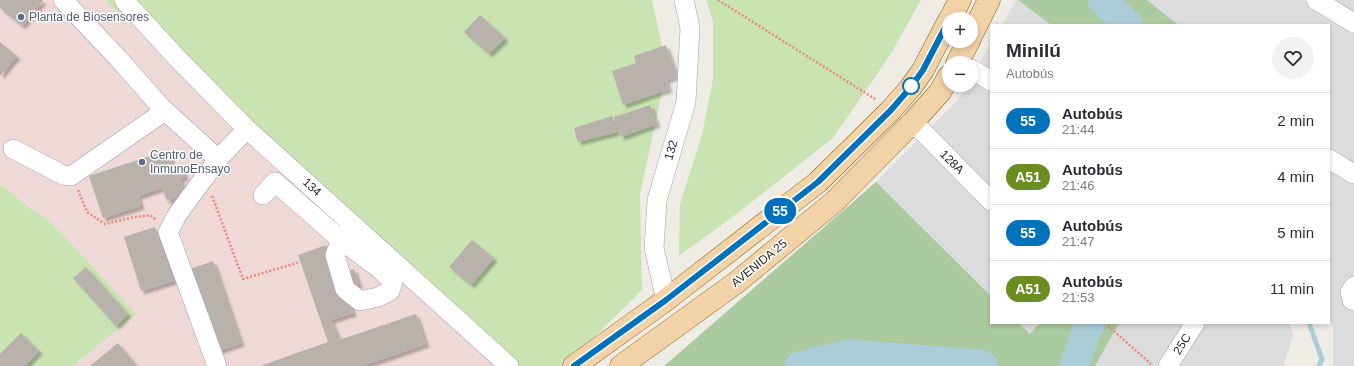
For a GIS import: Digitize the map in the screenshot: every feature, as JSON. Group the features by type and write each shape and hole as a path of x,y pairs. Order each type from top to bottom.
{"main road":[{"path":"953,12 960,0"},
{"path":"978,22 989,0"},
{"path":"574,366 666,300 818,182 891,110 923,70 942,33"},
{"name":"AVENIDA 25","path":"626,363 737,282 834,202 913,122 942,89"}],"street":[{"path":"63,0 118,58 165,111 218,159"},
{"name":"134","path":"124,0 177,58 247,129 509,366"},
{"name":"132","path":"666,300 654,248 657,200 686,102 690,28 684,0"},
{"path":"1316,0 1354,23"},
{"path":"978,75 990,81"},
{"path":"13,149 63,175 71,176 165,111"},
{"name":"128A","path":"913,122 990,200"},
{"path":"217,366 168,232 177,215 218,159 247,129"},
{"path":"1330,160 1354,174"},
{"path":"263,195 275,182 341,240 355,226"},
{"name":"25C","path":"1168,366 1194,324"}],"path":[{"path":"718,0 891,110"},
{"path":"66,176 78,191 88,212 105,224 150,215 168,232"},
{"path":"205,177 243,278 300,262"},
{"path":"1106,324 1154,366"}],"shaded area":[{"name":"Centro de InmunoEnsayo","path":"0,0 107,0 509,366 73,366 136,314 52,223 32,210 0,184"},
{"path":"1016,0 1018,0 1050,24 1003,24"},
{"path":"1147,0 1354,0 1354,366 1333,366 1333,328 1330,320 1330,24 1177,24"},
{"path":"990,45 990,295 876,182 958,100 963,92 978,92 978,66"},
{"path":"1020,324 1038,324 1030,334"},
{"path":"1118,324 1290,324 1293,334 1284,366 1095,366"}],"green space":[{"path":"105,0 652,0 667,69 640,194 642,290 565,366 509,366"},
{"path":"706,0 921,0 890,55 833,138 735,215 679,256 680,204 702,135 713,79 713,21"},
{"path":"1018,0 1147,0 1177,24 1050,24"},
{"path":"876,182 990,295 990,324 1020,324 1030,334 1038,324 1118,324 1095,366 664,366"},
{"path":"0,184 32,210 52,223 136,314 73,366 0,366"}],"building":[{"name":"Planta de Biosensores","path":"0,0 43,1 22,26 0,8"},
{"path":"480,15 505,38 489,54 464,32"},
{"name":"Planta de Biosensores","path":"0,42 17,56 0,76"},
{"path":"666,45 677,76 666,80 669,89 623,105 612,71 636,63 634,56"},
{"path":"650,105 657,124 621,137 614,117"},
{"path":"612,116 617,132 578,142 574,128"},
{"path":"168,150 173,167 181,164 185,177 180,179 185,194 167,201 162,188 138,196 141,206 103,218 89,176"},
{"path":"155,227 173,281 141,291 124,237"},
{"path":"472,240 494,258 471,285 449,267"},
{"path":"326,245 337,275 354,269 359,284 345,289 353,313 331,320 339,340 416,314 426,344 362,366 260,366 328,342 298,255"},
{"path":"213,261 241,343 218,351 190,269"},
{"path":"86,267 128,314 116,326 73,278"},
{"path":"21,333 39,351 25,366 0,366 0,354"},
{"path":"118,343 137,366 90,366"}],"waterway":[{"path":"1102,0 1128,24"},
{"path":"1074,366 1085,334 1090,324"},
{"path":"1309,324 1322,359 1319,366"},
{"path":"799,366 847,354 980,364 983,366"}],"bus line":[{"name":"55","path":"574,366 666,300 818,182 891,110 911,87 923,70 942,33"}],"place":[{"name":"Planta de Biosensores","path":"21,17"},
{"name":"Centro de InmunoEnsayo","path":"142,162"}]}
